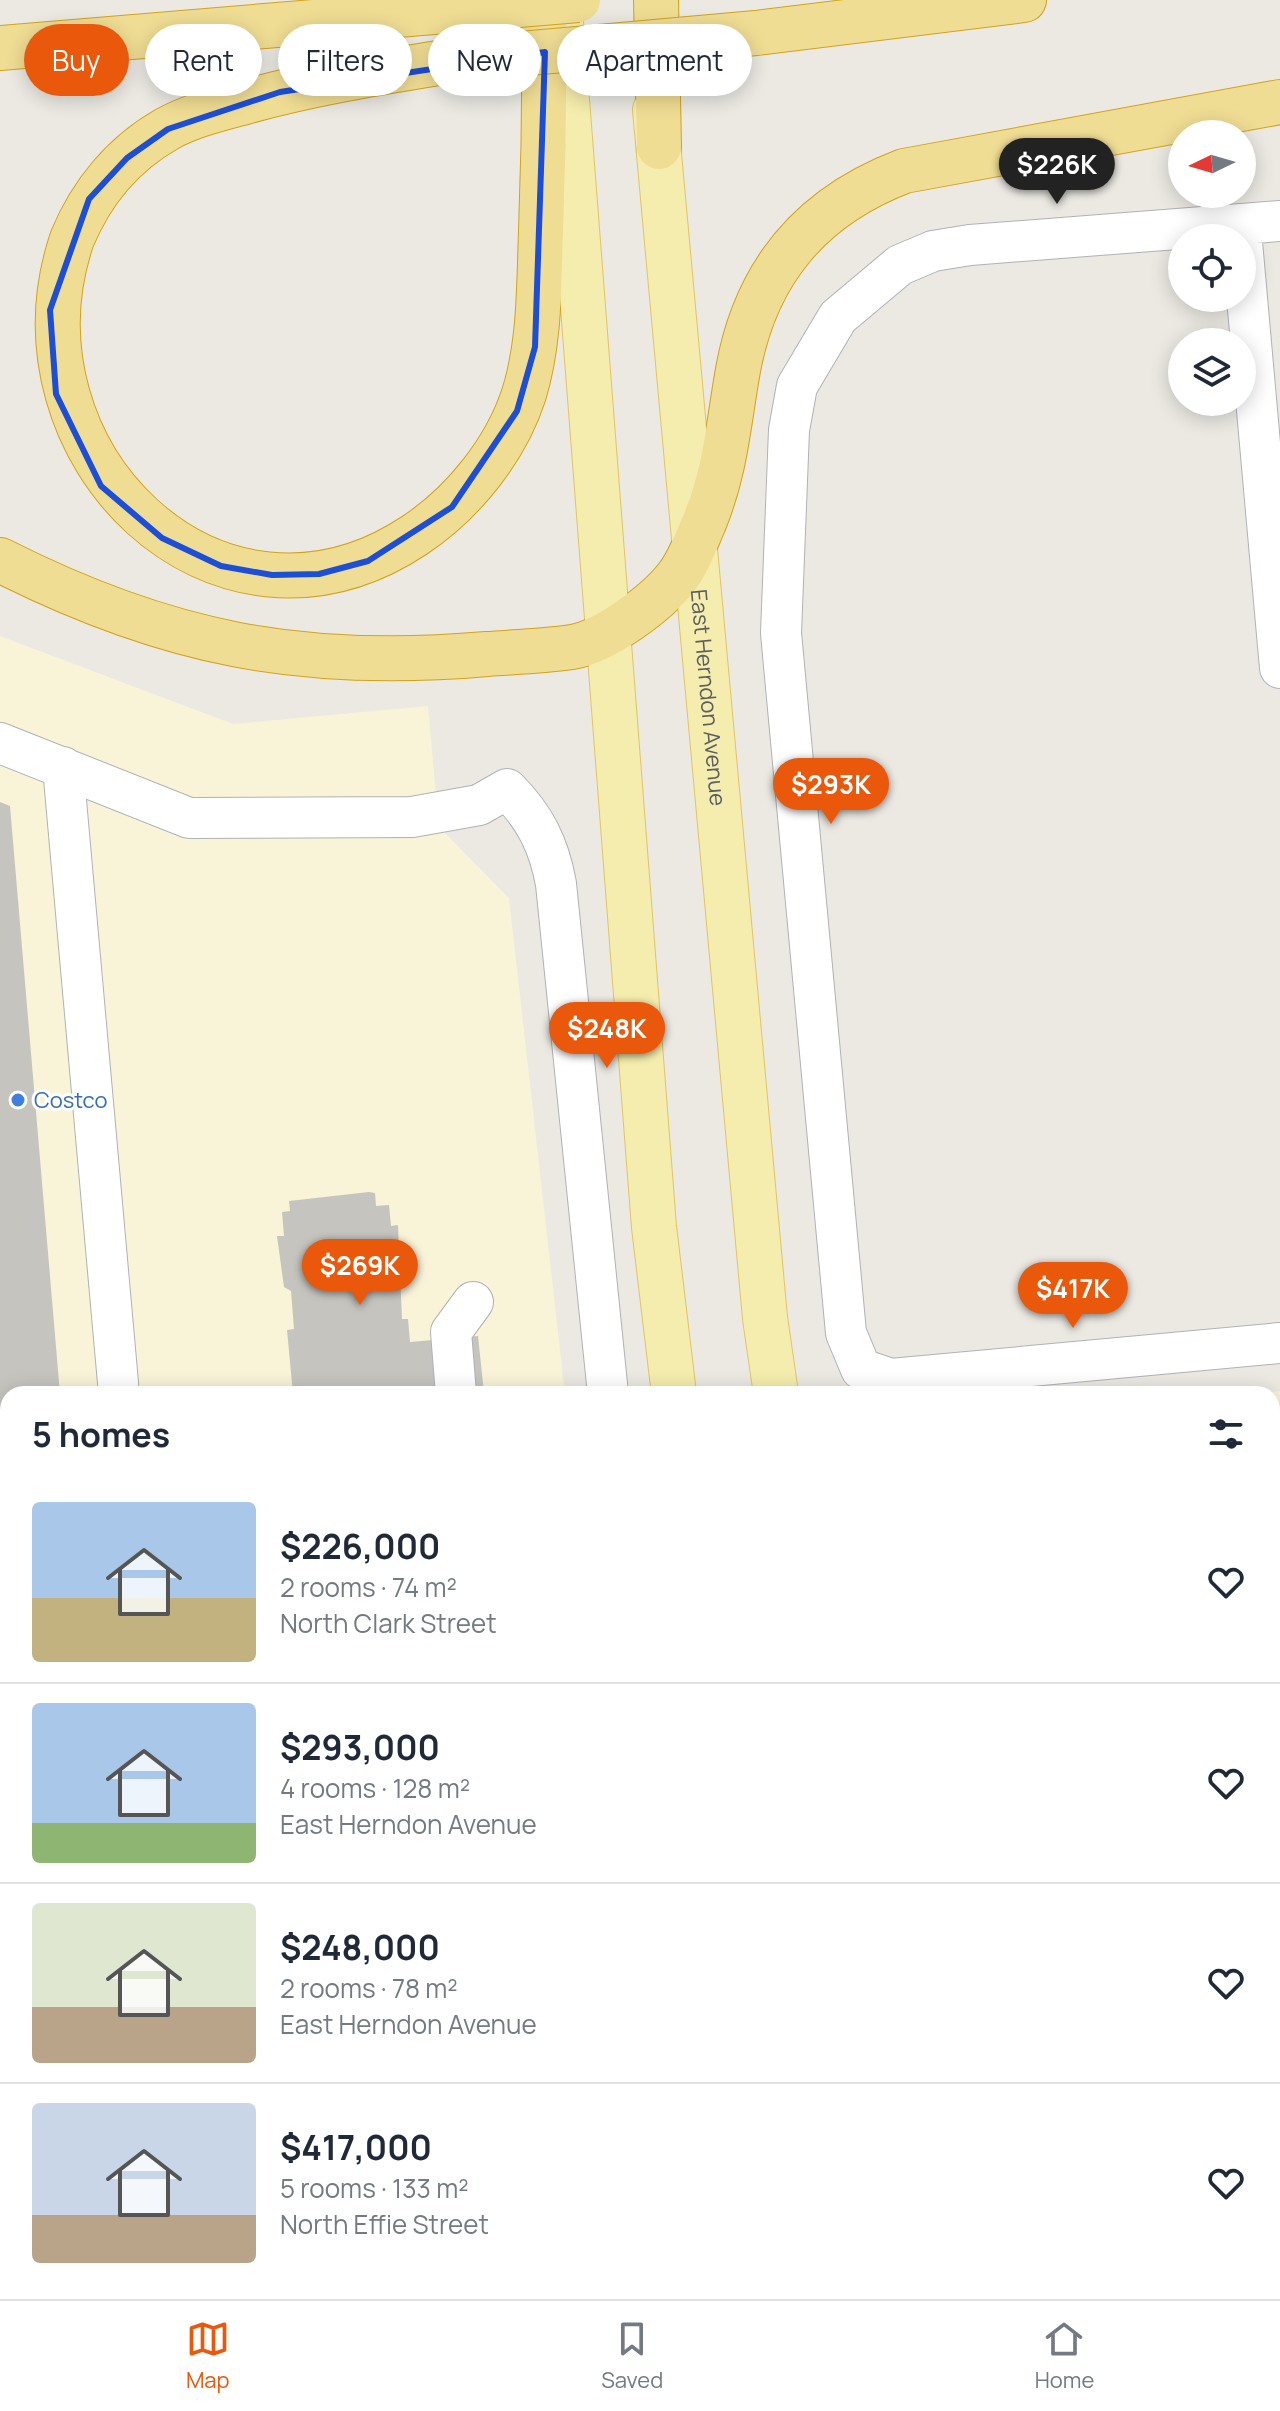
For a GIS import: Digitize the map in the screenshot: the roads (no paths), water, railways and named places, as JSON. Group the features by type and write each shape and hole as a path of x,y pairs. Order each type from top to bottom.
{"highway":[{"path":"544,0 545,117 535,347 517,411 472,485 452,507 395,548 368,561 319,574 294,576 221,566 162,538 101,486 56,394 50,357 50,310 59,270 89,199 127,158 168,129 218,109 339,78 463,59 756,33 1024,0"},
{"path":"0,48 578,0"},
{"path":"656,0 659,147"},
{"path":"0,560 74,597 128,618 245,648 298,655 423,660 574,647 611,631 650,604 677,577 721,483 739,367 764,289 810,226 839,203 866,186 904,171 1280,102"}],"main road":[{"path":"560,0 611,631 654,1227 673,1386"},
{"name":"East Herndon Avenue","path":"646,0 765,1318 775,1386"}],"street":[{"path":"1256,230 1280,221"},
{"path":"1168,238 945,249 900,265 838,317 797,386 789,430 781,633 846,1333 861,1369 891,1379 1280,1343"},
{"path":"1248,312 1280,668"},
{"path":"0,743 189,818 412,817 479,805 507,789 526,808 542,833 556,884 607,1386"},
{"path":"63,767 118,1386"},
{"path":"455,1386 451,1332 473,1302"}],"place":[{"name":"Costco","path":"18,1100"}]}
